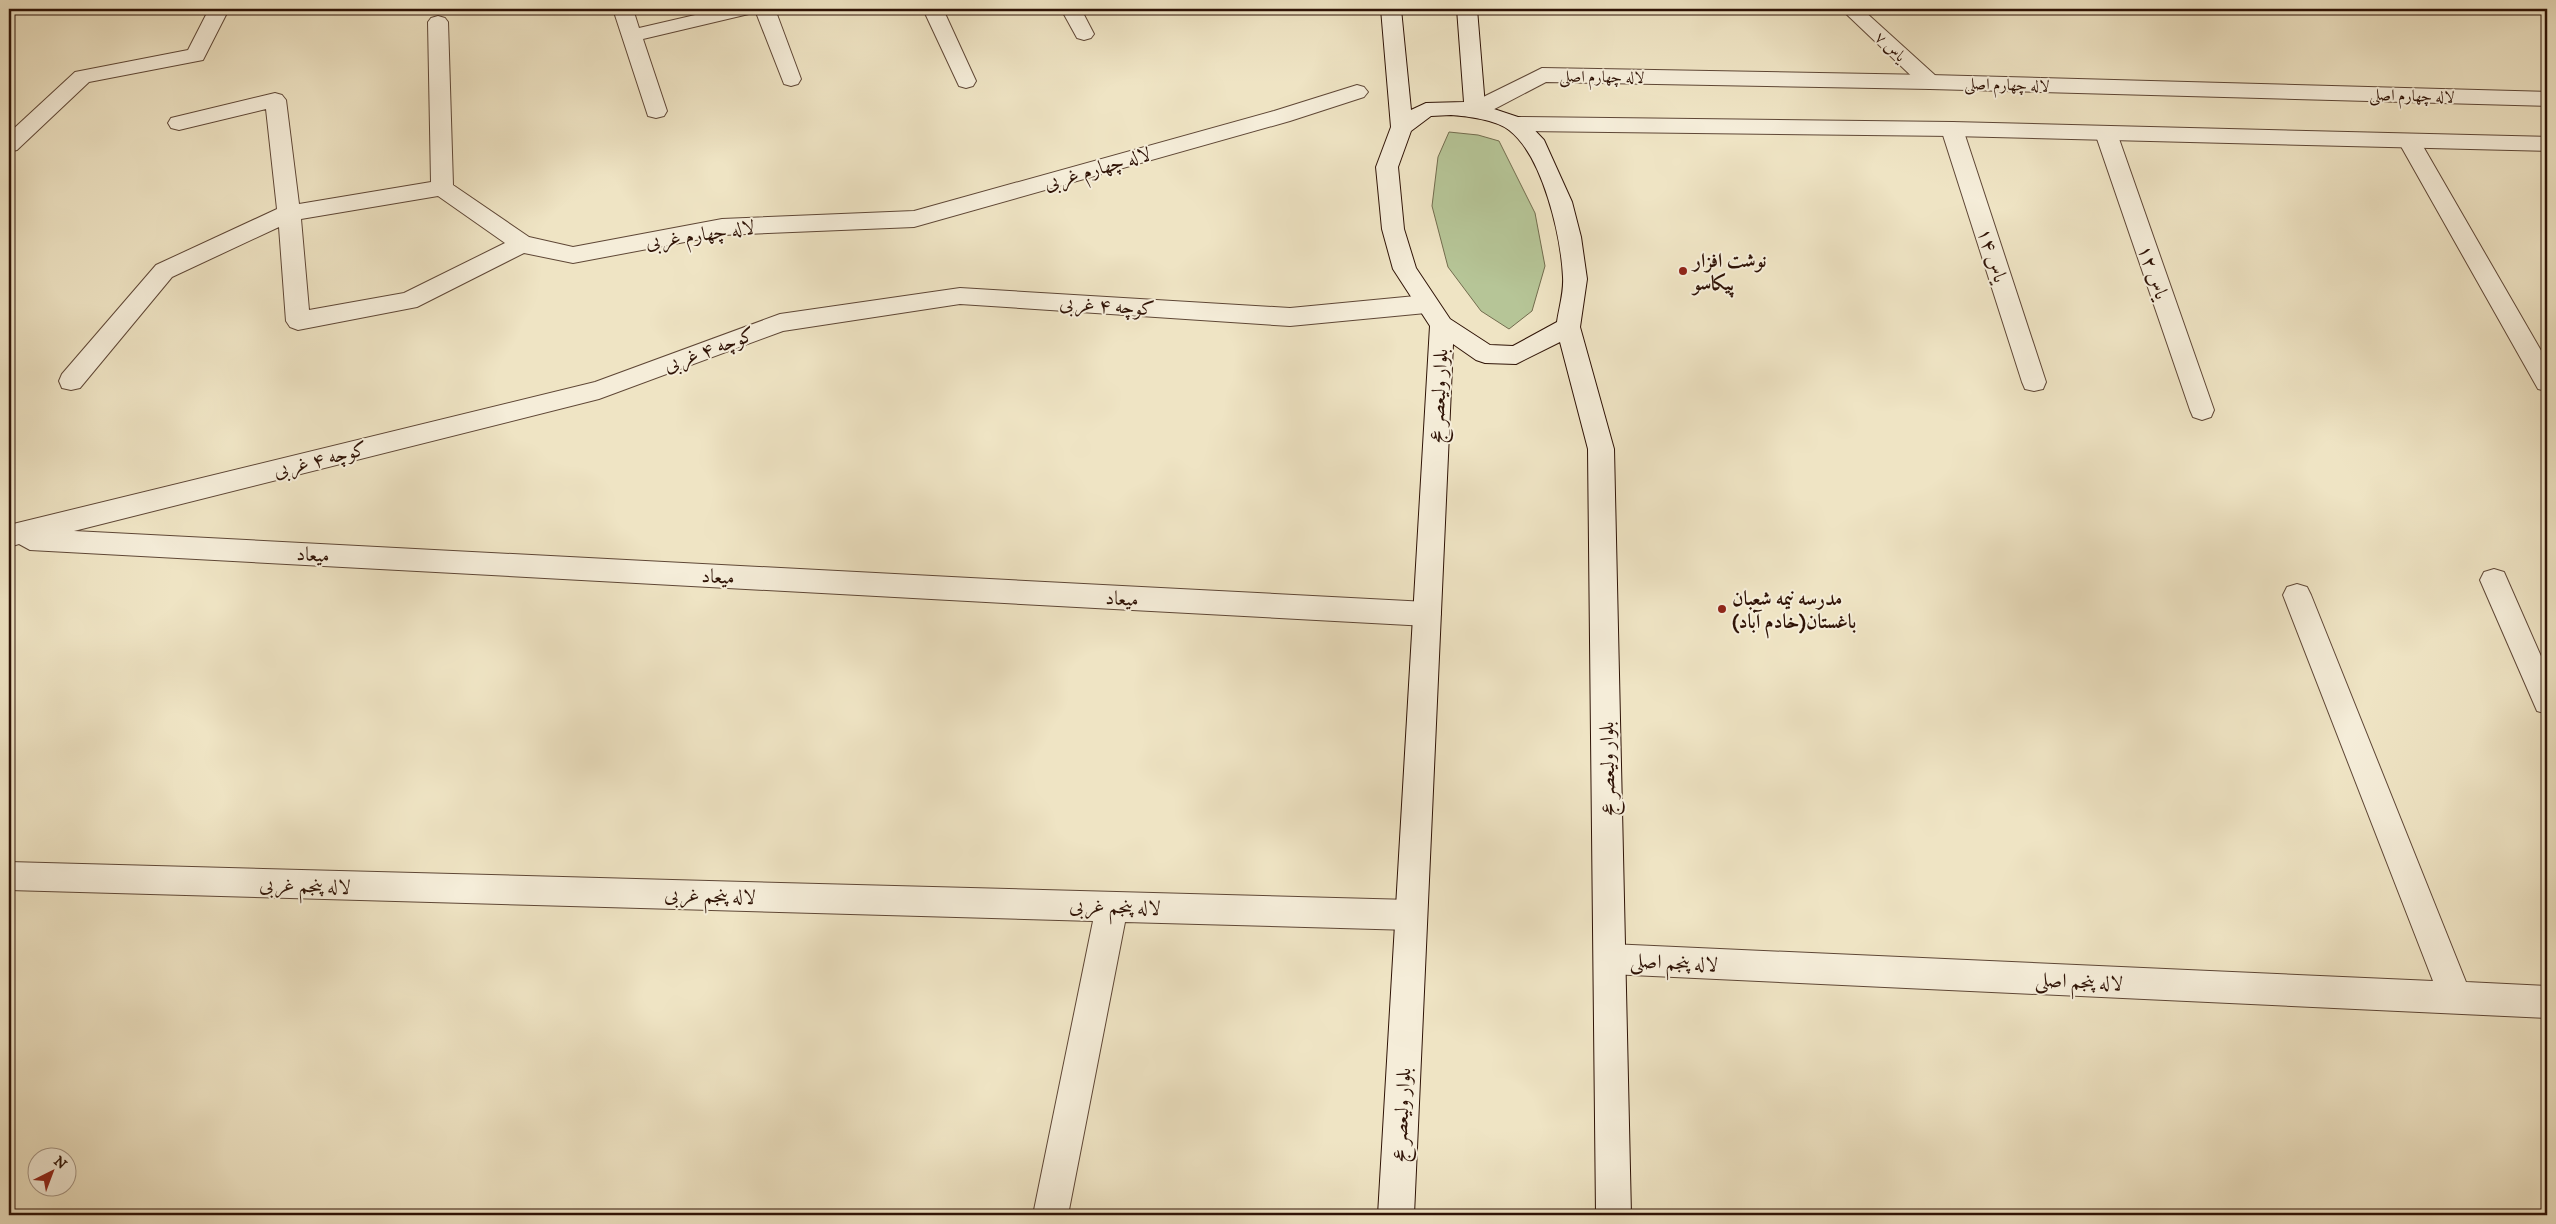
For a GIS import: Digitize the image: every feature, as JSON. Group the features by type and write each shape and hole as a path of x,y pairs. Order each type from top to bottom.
{"street":[{"path":"9,146 82,77 196,56 219,9"},
{"path":"623,9 656,111"},
{"path":"631,36 746,9"},
{"path":"765,9 791,79"},
{"path":"933,9 966,81"},
{"path":"1071,9 1084,34"},
{"path":"1391,9 1402,127 1387,167 1393,229 1405,269 1434,314 1485,354 1516,355 1568,327 1575,279 1561,202 1536,145 1516,124"},
{"path":"1467,9 1475,110"},
{"name":"یاس ۷","path":"1851,9 1930,82"},
{"path":"71,381 164,271 289,213 442,188 438,22"},
{"name":"لاله چهارم اصلی","path":"1475,110 1542,75 1930,82 2547,99"},
{"name":"لاله چهارم غربی","path":"442,188 522,244 573,255 722,227 914,219 1282,116 1357,92"},
{"path":"179,123 275,100 289,213 298,321 409,302 522,244"},
{"path":"1402,127 1426,110 1451,108 1475,110 1516,124 1952,129 2547,144"},
{"name":"یاس ۱۴","path":"1952,129 2034,382"},
{"name":"یاس ۱۲","path":"2106,133 2202,410"},
{"path":"2409,141 2547,382"},
{"name":"کوچه ۴ غربی","path":"9,537 599,390 780,323 960,296 1290,316 1434,314"},
{"name":"بلوار ولیعصر عج","path":"1396,1215 1427,614 1434,314"},
{"name":"بلوار ولیعصر عج","path":"1568,327 1602,450 1614,1215"},
{"name":"میعاد","path":"9,537 1427,614"},
{"path":"2494,580 2547,702"},
{"path":"2297,595 2456,998"},
{"name":"لاله پنجم غربی","path":"9,876 1411,916"},
{"path":"1050,1215 1112,906"},
{"name":"لاله پنجم اصلی","path":"1610,959 2547,1003"}],"green space":[{"path":"1449,132 1478,135 1499,141 1535,213 1545,266 1532,311 1509,329 1481,311 1448,267 1432,206 1438,157"}],"place":[{"name":"نوشت افزار پیکاسو","path":"1683,271"},
{"name":"مدرسه نیمه شعبان باغستان(خادم آباد)","path":"1722,609"}]}
